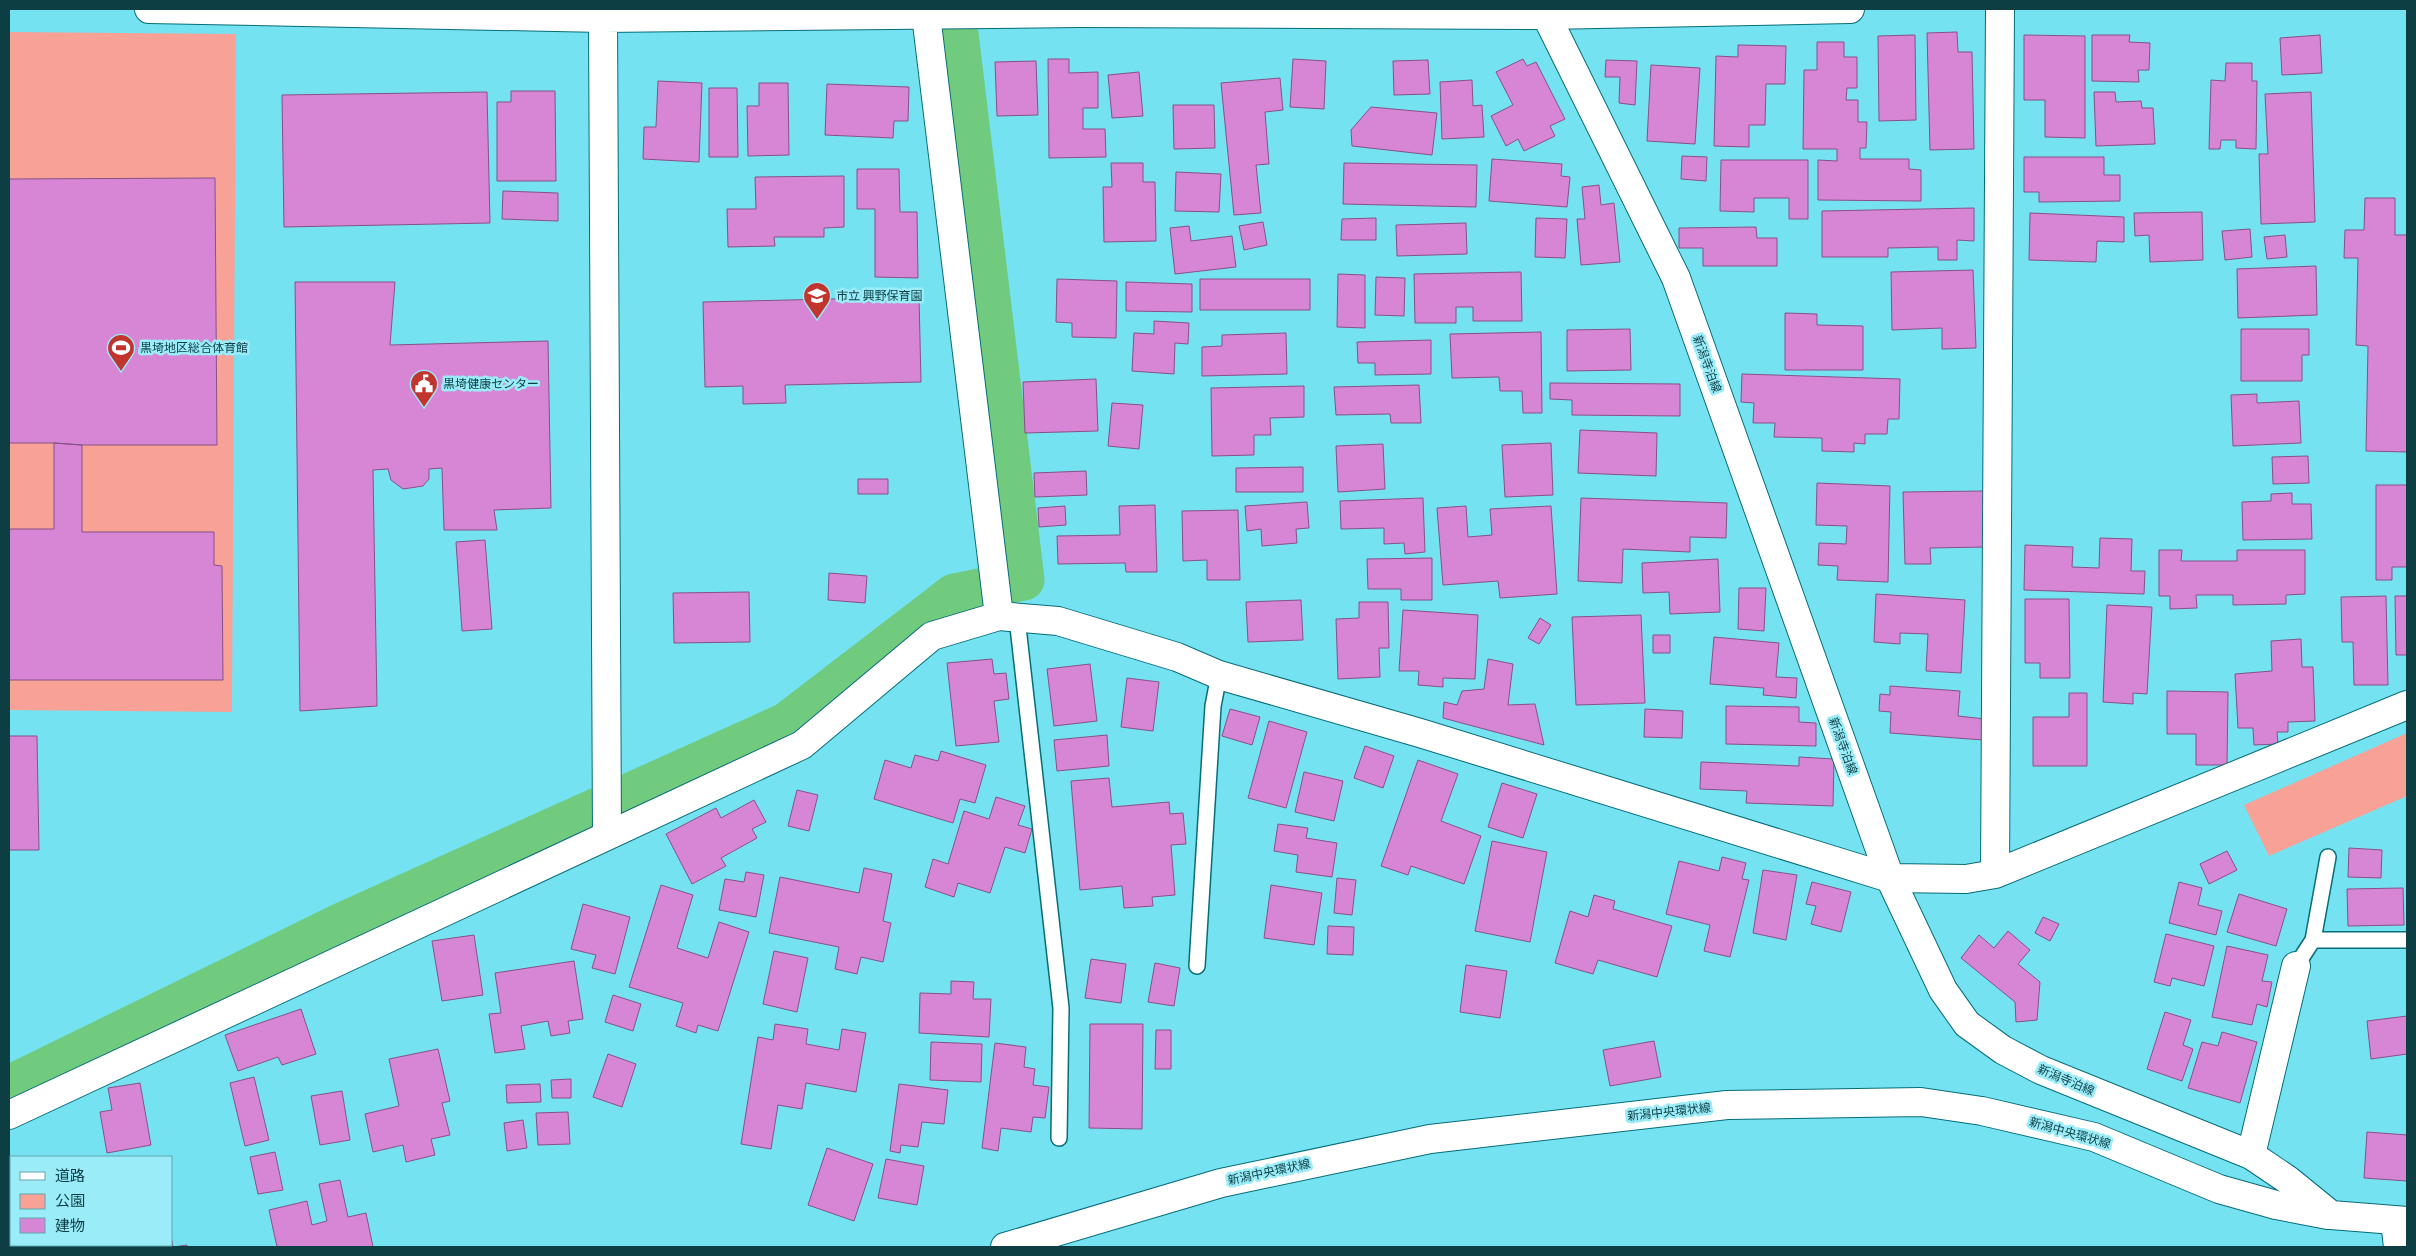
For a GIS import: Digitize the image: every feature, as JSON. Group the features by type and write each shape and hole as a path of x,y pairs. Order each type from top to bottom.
{"street":[{"path":"149,9 603,18 926,15 1079,11 1544,12 1850,9"},
{"path":"1995,874 2000,9"},
{"name":"新潟寺泊線","path":"1544,12 1676,278 1890,878 1942,990 1966,1024 2003,1050 2040,1070 2251,1155 2288,1180 2331,1216"},
{"path":"926,15 1008,617"},
{"path":"603,18 607,835"},
{"path":"9,1114 400,934 607,835 802,745 932,636 1008,617 1058,621 1177,656 1219,674 1420,733 1890,878 1966,879 1995,874 2407,705"},
{"path":"2251,1155 2296,966"},
{"name":"新潟中央環状線","path":"1005,1247 1221,1183 1430,1139 1746,1105 1921,1102 1982,1111 2094,1137 2219,1189 2276,1205 2331,1216"},
{"path":"2331,1216 2400,1230"}],"lane":[{"path":"1008,617 1061,1008 1059,1138"},
{"path":"1197,966 1213,706 1219,674"},
{"path":"2296,966 2313,940 2328,857"},
{"path":"2313,940 2407,940"}],"green space":[{"name":"黒埼地区総合体育館","path":"9,32 236,34 232,712 9,710"},
{"path":"2407,733 2407,796 2269,856 2244,805"}],"building":[{"path":"1957,32 1958,52 1972,52 1974,149 1930,150 1927,33"},
{"path":"1915,35 1916,120 1879,121 1878,36"},
{"path":"2024,35 2085,36 2085,138 2045,137 2045,100 2024,100"},
{"path":"2092,35 2130,35 2129,42 2150,43 2149,70 2138,70 2139,82 2092,81"},
{"path":"2320,35 2322,73 2282,75 2280,38"},
{"path":"1817,42 1844,42 1844,57 1857,57 1857,88 1847,88 1846,100 1858,100 1858,122 1867,122 1866,148 1860,148 1860,159 1909,159 1909,169 1921,170 1921,201 1818,200 1818,160 1837,161 1837,149 1803,149 1804,70 1817,70"},
{"path":"1738,45 1786,46 1785,84 1766,84 1765,125 1749,125 1749,147 1714,146 1716,56 1738,57"},
{"path":"1048,59 1069,59 1069,73 1098,72 1098,108 1083,108 1083,129 1105,129 1106,157 1049,158"},
{"path":"1293,59 1326,61 1324,109 1290,107"},
{"path":"1523,59 1527,66 1536,62 1565,119 1550,126 1555,136 1524,151 1518,139 1506,146 1491,116 1513,105 1496,72"},
{"path":"1428,60 1430,94 1394,95 1393,61"},
{"path":"1606,60 1637,61 1635,105 1619,103 1620,77 1605,77"},
{"path":"1036,61 1038,115 997,116 995,62"},
{"path":"2226,63 2252,63 2252,81 2257,81 2256,149 2236,148 2236,140 2221,140 2220,149 2209,149 2211,80 2225,81"},
{"path":"1651,65 1700,68 1695,144 1647,141"},
{"path":"1139,72 1143,116 1112,118 1108,75"},
{"path":"1280,78 1283,110 1265,112 1269,164 1256,165 1261,213 1234,215 1221,83"},
{"path":"1472,80 1473,106 1482,105 1484,137 1442,139 1440,82"},
{"path":"658,81 702,83 699,162 643,159 644,127 656,127"},
{"path":"759,83 788,83 789,155 748,156 747,106 759,106"},
{"path":"827,84 909,87 908,121 894,121 893,138 825,135"},
{"path":"709,88 737,88 738,157 709,157"},
{"path":"511,91 555,91 556,181 497,181 497,102 511,102"},
{"path":"487,92 490,223 284,227 282,95"},
{"path":"2094,92 2115,92 2116,102 2141,101 2142,108 2153,108 2155,144 2096,146"},
{"path":"2311,92 2315,222 2261,224 2259,154 2268,154 2265,94"},
{"path":"1173,105 1214,105 1215,148 1174,149"},
{"path":"1371,107 1437,113 1432,155 1352,146 1351,130"},
{"path":"1682,156 1707,157 1706,181 1681,179"},
{"path":"2024,157 2104,157 2104,175 2120,175 2120,201 2039,202 2039,192 2024,192"},
{"path":"1492,159 1562,164 1561,176 1570,177 1567,207 1489,201"},
{"path":"1721,160 1808,160 1808,219 1789,219 1789,198 1754,198 1754,212 1720,211"},
{"path":"1111,163 1143,163 1143,182 1155,182 1156,241 1104,242 1103,187 1112,187"},
{"path":"1344,163 1477,165 1476,207 1343,204"},
{"path":"857,169 899,169 900,212 917,212 918,278 875,277 875,209 857,209"},
{"path":"1176,172 1221,174 1219,212 1175,211"},
{"path":"844,176 844,227 824,228 824,237 774,237 775,246 728,247 727,209 756,209 755,177"},
{"path":"215,178 217,445 9,443 9,179"},
{"path":"1599,185 1601,205 1614,203 1620,262 1581,265 1577,219 1585,219 1582,187"},
{"path":"503,191 558,193 558,221 502,219"},
{"path":"2365,198 2395,198 2395,235 2407,235 2407,452 2366,451 2368,346 2356,345 2358,258 2344,258 2345,230 2364,230"},
{"path":"1974,208 1974,241 1957,240 1957,260 1938,260 1938,247 1888,248 1888,257 1822,257 1822,211"},
{"path":"2202,212 2203,260 2150,262 2149,235 2135,236 2134,213"},
{"path":"2030,213 2124,217 2124,242 2097,241 2096,262 2029,260"},
{"path":"1376,218 1376,240 1341,240 1342,219"},
{"path":"1536,218 1567,219 1565,258 1535,257"},
{"path":"1263,222 1267,245 1244,250 1239,226"},
{"path":"1466,223 1467,254 1397,256 1396,225"},
{"path":"1189,226 1191,241 1232,236 1236,267 1175,274 1170,228"},
{"path":"1756,227 1757,238 1777,238 1777,266 1703,266 1703,248 1679,248 1679,228"},
{"path":"2250,229 2252,257 2225,260 2222,231"},
{"path":"2285,235 2287,257 2267,259 2264,237"},
{"path":"2316,266 2317,315 2238,318 2237,269"},
{"path":"1973,270 1976,348 1942,349 1942,328 1892,330 1891,272"},
{"path":"1521,272 1522,321 1473,321 1473,307 1456,307 1456,323 1415,323 1414,274"},
{"path":"1338,274 1365,275 1365,328 1337,327"},
{"path":"1376,277 1405,278 1404,316 1375,315"},
{"path":"1057,279 1117,281 1116,338 1072,337 1072,323 1056,322"},
{"path":"1200,279 1310,279 1310,310 1200,310"},
{"path":"295,282 395,282 390,345 548,341 551,508 494,510 497,530 444,530 442,468 429,469 429,479 423,486 403,489 391,480 388,469 373,470 377,706 300,711"},
{"path":"1126,282 1192,284 1192,312 1126,311"},
{"path":"919,297 921,382 785,385 786,403 743,404 743,386 705,387 703,302"},
{"path":"1785,313 1817,314 1817,325 1863,326 1863,370 1785,370"},
{"path":"1154,321 1189,323 1188,344 1175,343 1174,374 1132,371 1134,333 1154,334"},
{"path":"1630,329 1631,370 1567,371 1567,330"},
{"path":"2241,329 2309,329 2309,355 2302,355 2302,381 2241,381"},
{"path":"1541,332 1542,413 1523,413 1522,391 1500,391 1499,377 1452,378 1450,334"},
{"path":"1286,333 1287,374 1202,376 1202,347 1222,346 1222,335"},
{"path":"1431,340 1431,374 1375,375 1375,363 1358,363 1357,342"},
{"path":"1742,374 1900,379 1899,419 1888,419 1887,434 1865,434 1865,444 1854,443 1854,452 1822,451 1822,438 1774,437 1775,423 1753,423 1754,403 1741,402"},
{"path":"1096,379 1098,431 1025,433 1023,382"},
{"path":"1550,383 1680,384 1680,416 1572,415 1572,400 1550,399"},
{"path":"1419,385 1421,423 1391,423 1390,414 1336,415 1334,387"},
{"path":"1304,386 1304,417 1270,418 1271,435 1254,435 1254,455 1212,456 1211,388"},
{"path":"2257,394 2257,403 2299,401 2301,443 2233,446 2231,395"},
{"path":"1112,403 1143,405 1139,449 1108,446"},
{"path":"1580,430 1657,433 1656,476 1578,473"},
{"path":"54,443 82,445 82,532 214,532 214,565 222,566 223,680 9,680 9,529 54,529"},
{"path":"1551,443 1553,495 1505,497 1502,445"},
{"path":"1383,444 1385,489 1338,492 1336,446"},
{"path":"2308,456 2309,483 2273,484 2272,457"},
{"path":"1303,467 1303,492 1236,492 1236,468"},
{"path":"1086,471 1087,495 1035,497 1034,473"},
{"path":"858,479 888,479 888,494 858,494"},
{"path":"1817,483 1890,486 1888,582 1837,580 1838,566 1818,565 1819,543 1846,544 1847,526 1816,525"},
{"path":"2376,485 2407,485 2407,567 2392,567 2392,580 2376,580"},
{"path":"1985,491 1986,547 1930,548 1931,564 1905,564 1903,492"},
{"path":"2292,493 2292,504 2311,504 2312,539 2243,540 2242,502 2271,501 2271,494"},
{"path":"1423,498 1425,552 1405,554 1404,543 1384,544 1384,528 1341,529 1340,501"},
{"path":"1581,498 1727,503 1726,538 1690,537 1690,552 1623,549 1622,583 1578,581"},
{"path":"1307,502 1309,528 1296,529 1297,543 1262,546 1261,529 1247,531 1245,506"},
{"path":"1155,505 1157,572 1126,572 1125,563 1058,564 1057,536 1120,535 1119,506"},
{"path":"1065,506 1066,525 1039,527 1038,508"},
{"path":"1466,506 1468,537 1492,535 1490,509 1551,506 1557,594 1500,598 1498,581 1443,585 1437,508"},
{"path":"1238,510 1240,580 1207,580 1207,560 1183,561 1182,511"},
{"path":"2100,538 2132,539 2131,571 2145,571 2144,594 2024,590 2025,545 2073,547 2072,567 2099,568"},
{"path":"485,540 492,629 462,631 456,542"},
{"path":"2159,550 2182,550 2181,561 2237,561 2237,550 2305,550 2305,594 2286,595 2286,604 2233,605 2233,595 2196,595 2197,608 2170,609 2170,596 2159,596"},
{"path":"1432,558 1432,600 1401,600 1401,589 1368,589 1367,559"},
{"path":"1718,559 1720,612 1670,614 1669,592 1643,593 1642,563"},
{"path":"829,573 867,576 865,603 828,600"},
{"path":"1739,588 1766,588 1764,631 1738,629"},
{"path":"749,592 750,642 674,643 673,593"},
{"path":"1876,594 1965,600 1961,673 1926,671 1928,634 1900,633 1900,644 1874,642"},
{"path":"2386,596 2388,685 2354,685 2353,642 2342,642 2341,597"},
{"path":"2395,596 2407,596 2407,655 2396,655"},
{"path":"2025,599 2069,599 2070,678 2040,678 2040,663 2025,663"},
{"path":"1301,600 1303,640 1248,642 1246,602"},
{"path":"1359,602 1388,602 1389,648 1379,648 1380,677 1338,679 1336,619 1359,618"},
{"path":"2107,605 2152,607 2147,694 2133,693 2133,704 2103,702"},
{"path":"1403,610 1478,615 1475,679 1443,678 1443,687 1418,685 1419,671 1399,671"},
{"path":"1641,615 1645,703 1576,705 1572,617"},
{"path":"1540,618 1551,625 1539,644 1528,638"},
{"path":"1653,635 1670,635 1670,653 1653,653"},
{"path":"1714,637 1779,643 1776,677 1797,678 1796,698 1763,695 1764,688 1710,684"},
{"path":"2301,639 2302,667 2313,667 2315,721 2288,722 2288,732 2277,732 2278,744 2254,745 2253,728 2238,728 2235,674 2272,671 2271,641"},
{"path":"992,659 994,674 1006,673 1009,699 994,701 999,742 956,746 947,663"},
{"path":"1488,659 1513,664 1508,705 1535,704 1544,745 1443,718 1444,702 1457,705 1462,691 1484,689"},
{"path":"1090,664 1097,721 1054,726 1047,669"},
{"path":"1127,678 1159,682 1153,731 1121,727"},
{"path":"1890,686 1960,691 1958,716 1985,719 1983,740 1890,733 1891,712 1879,711 1880,694 1890,695"},
{"path":"2167,691 2228,692 2227,765 2196,765 2196,734 2167,734"},
{"path":"2069,693 2087,693 2087,766 2033,766 2033,717 2069,717"},
{"path":"1726,706 1799,707 1799,722 1816,723 1816,746 1726,744"},
{"path":"1230,709 1260,717 1252,745 1222,736"},
{"path":"1645,709 1683,711 1682,738 1644,737"},
{"path":"1269,721 1307,732 1286,808 1248,798"},
{"path":"1107,735 1109,766 1057,771 1054,740"},
{"path":"9,736 37,736 39,850 9,850"},
{"path":"1365,746 1394,756 1383,788 1354,778"},
{"path":"941,751 986,765 975,803 960,799 953,823 874,799 885,760 911,768 915,755 938,761"},
{"path":"1799,757 1834,759 1833,806 1746,803 1747,791 1700,789 1701,762 1799,766"},
{"path":"1418,760 1458,774 1441,821 1481,836 1464,884 1411,866 1408,875 1381,866"},
{"path":"1304,772 1343,781 1334,821 1295,812"},
{"path":"1109,778 1112,807 1169,802 1170,814 1183,813 1186,844 1171,845 1175,895 1152,897 1153,906 1124,908 1122,886 1080,890 1071,781"},
{"path":"1502,783 1537,794 1523,838 1488,827"},
{"path":"797,790 818,795 809,831 788,826"},
{"path":"996,797 1025,806 1018,825 1032,829 1025,853 1005,847 990,893 958,883 954,897 925,887 933,859 948,864 964,811 989,819"},
{"path":"754,800 766,822 752,829 757,838 721,858 726,866 692,884 666,834 716,808 721,818"},
{"path":"1278,824 1308,828 1306,838 1337,843 1332,877 1296,872 1298,855 1274,851"},
{"path":"1492,841 1547,852 1530,942 1475,931"},
{"path":"2349,848 2382,850 2381,878 2348,877"},
{"path":"2227,851 2237,870 2209,884 2200,864"},
{"path":"1722,857 1746,863 1742,879 1749,880 1730,957 1704,951 1710,925 1666,914 1679,861 1719,871"},
{"path":"864,868 892,874 883,921 891,923 883,962 861,957 857,974 835,969 839,947 769,933 780,877 859,893"},
{"path":"1763,870 1797,875 1786,940 1753,933"},
{"path":"746,872 764,875 756,917 719,910 725,879 744,882"},
{"path":"1337,878 1356,880 1352,915 1334,913"},
{"path":"1812,882 1851,892 1841,932 1811,924 1816,906 1806,904"},
{"path":"2179,882 2202,888 2198,905 2222,911 2216,935 2169,923"},
{"path":"661,885 693,895 677,948 708,958 719,922 749,932 718,1031 698,1025 696,1033 676,1026 683,1003 629,987"},
{"path":"1271,885 1322,893 1314,945 1264,938"},
{"path":"2403,888 2404,925 2348,926 2347,889"},
{"path":"2239,894 2287,909 2276,946 2227,932"},
{"path":"1594,895 1615,901 1613,909 1672,926 1657,977 1598,960 1593,974 1555,963 1570,911 1588,917"},
{"path":"583,904 630,917 615,974 592,968 596,955 571,949"},
{"path":"2043,917 2059,924 2050,941 2035,933"},
{"path":"1328,926 1354,927 1353,955 1327,954"},
{"path":"2008,931 2030,950 2018,964 2040,982 2037,1020 2016,1022 2015,1002 1961,958 1979,935 1994,948"},
{"path":"2166,934 2214,946 2204,986 2172,978 2170,986 2154,982"},
{"path":"474,935 483,995 442,1001 432,941"},
{"path":"2227,946 2268,955 2262,981 2272,982 2267,1007 2257,1004 2252,1025 2212,1017"},
{"path":"774,951 808,958 797,1012 763,1004"},
{"path":"1091,959 1126,964 1121,1003 1085,998"},
{"path":"574,961 583,1019 568,1021 570,1033 551,1036 548,1021 521,1026 525,1049 495,1053 489,1014 501,1013 495,973"},
{"path":"1155,963 1180,968 1174,1006 1148,1002"},
{"path":"1466,965 1507,971 1500,1018 1460,1012"},
{"path":"951,981 974,982 973,999 991,999 989,1037 919,1033 920,993 951,994"},
{"path":"613,995 641,1004 633,1031 605,1022"},
{"path":"301,1009 316,1054 282,1065 278,1057 238,1071 225,1035"},
{"path":"2165,1012 2191,1020 2183,1045 2193,1049 2182,1081 2147,1069"},
{"path":"2407,1016 2407,1054 2371,1059 2367,1021"},
{"path":"775,1024 808,1029 806,1044 839,1050 842,1029 866,1033 856,1092 806,1083 802,1109 778,1105 771,1149 741,1144 758,1037 773,1040"},
{"path":"1090,1024 1143,1024 1142,1129 1089,1128"},
{"path":"1156,1030 1171,1030 1171,1069 1155,1069"},
{"path":"2222,1032 2257,1042 2240,1103 2188,1088 2202,1042 2218,1046"},
{"path":"1654,1041 1661,1077 1610,1086 1603,1050"},
{"path":"931,1042 982,1044 981,1082 930,1080"},
{"path":"995,1043 1026,1047 1024,1067 1035,1069 1033,1085 1049,1087 1045,1118 1033,1117 1031,1132 1001,1128 998,1151 982,1148"},
{"path":"438,1049 450,1101 442,1103 450,1135 431,1139 435,1155 406,1162 403,1145 373,1152 365,1114 399,1106 389,1059"},
{"path":"608,1054 636,1064 622,1107 593,1097"},
{"path":"254,1077 269,1140 245,1146 230,1083"},
{"path":"571,1079 571,1098 552,1098 551,1080"},
{"path":"140,1083 151,1145 107,1153 100,1112 112,1110 108,1088"},
{"path":"540,1084 541,1102 507,1103 506,1085"},
{"path":"899,1084 948,1090 944,1124 922,1122 918,1147 901,1145 900,1153 890,1151"},
{"path":"342,1091 350,1140 320,1145 311,1096"},
{"path":"568,1112 570,1144 538,1145 536,1113"},
{"path":"523,1120 527,1148 507,1151 504,1123"},
{"path":"2367,1132 2407,1135 2407,1181 2364,1178"},
{"path":"827,1148 873,1164 854,1221 808,1205"},
{"path":"275,1152 283,1190 258,1194 250,1157"},
{"path":"886,1159 924,1166 917,1205 878,1198"},
{"path":"340,1180 348,1217 366,1213 373,1247 277,1247 269,1210 307,1201 312,1225 327,1221 319,1184"},
{"path":"172,1242 173,1247 128,1247 172,1246"}],"waterway":[{"path":"9,1086 342,923 786,723 954,594 1024,580 955,9"}],"place":[{"name":"市立 興野保育園","path":"817,320"},
{"name":"黒埼地区総合体育館","path":"121,372"},
{"name":"黒埼健康センター","path":"424,408"}]}
